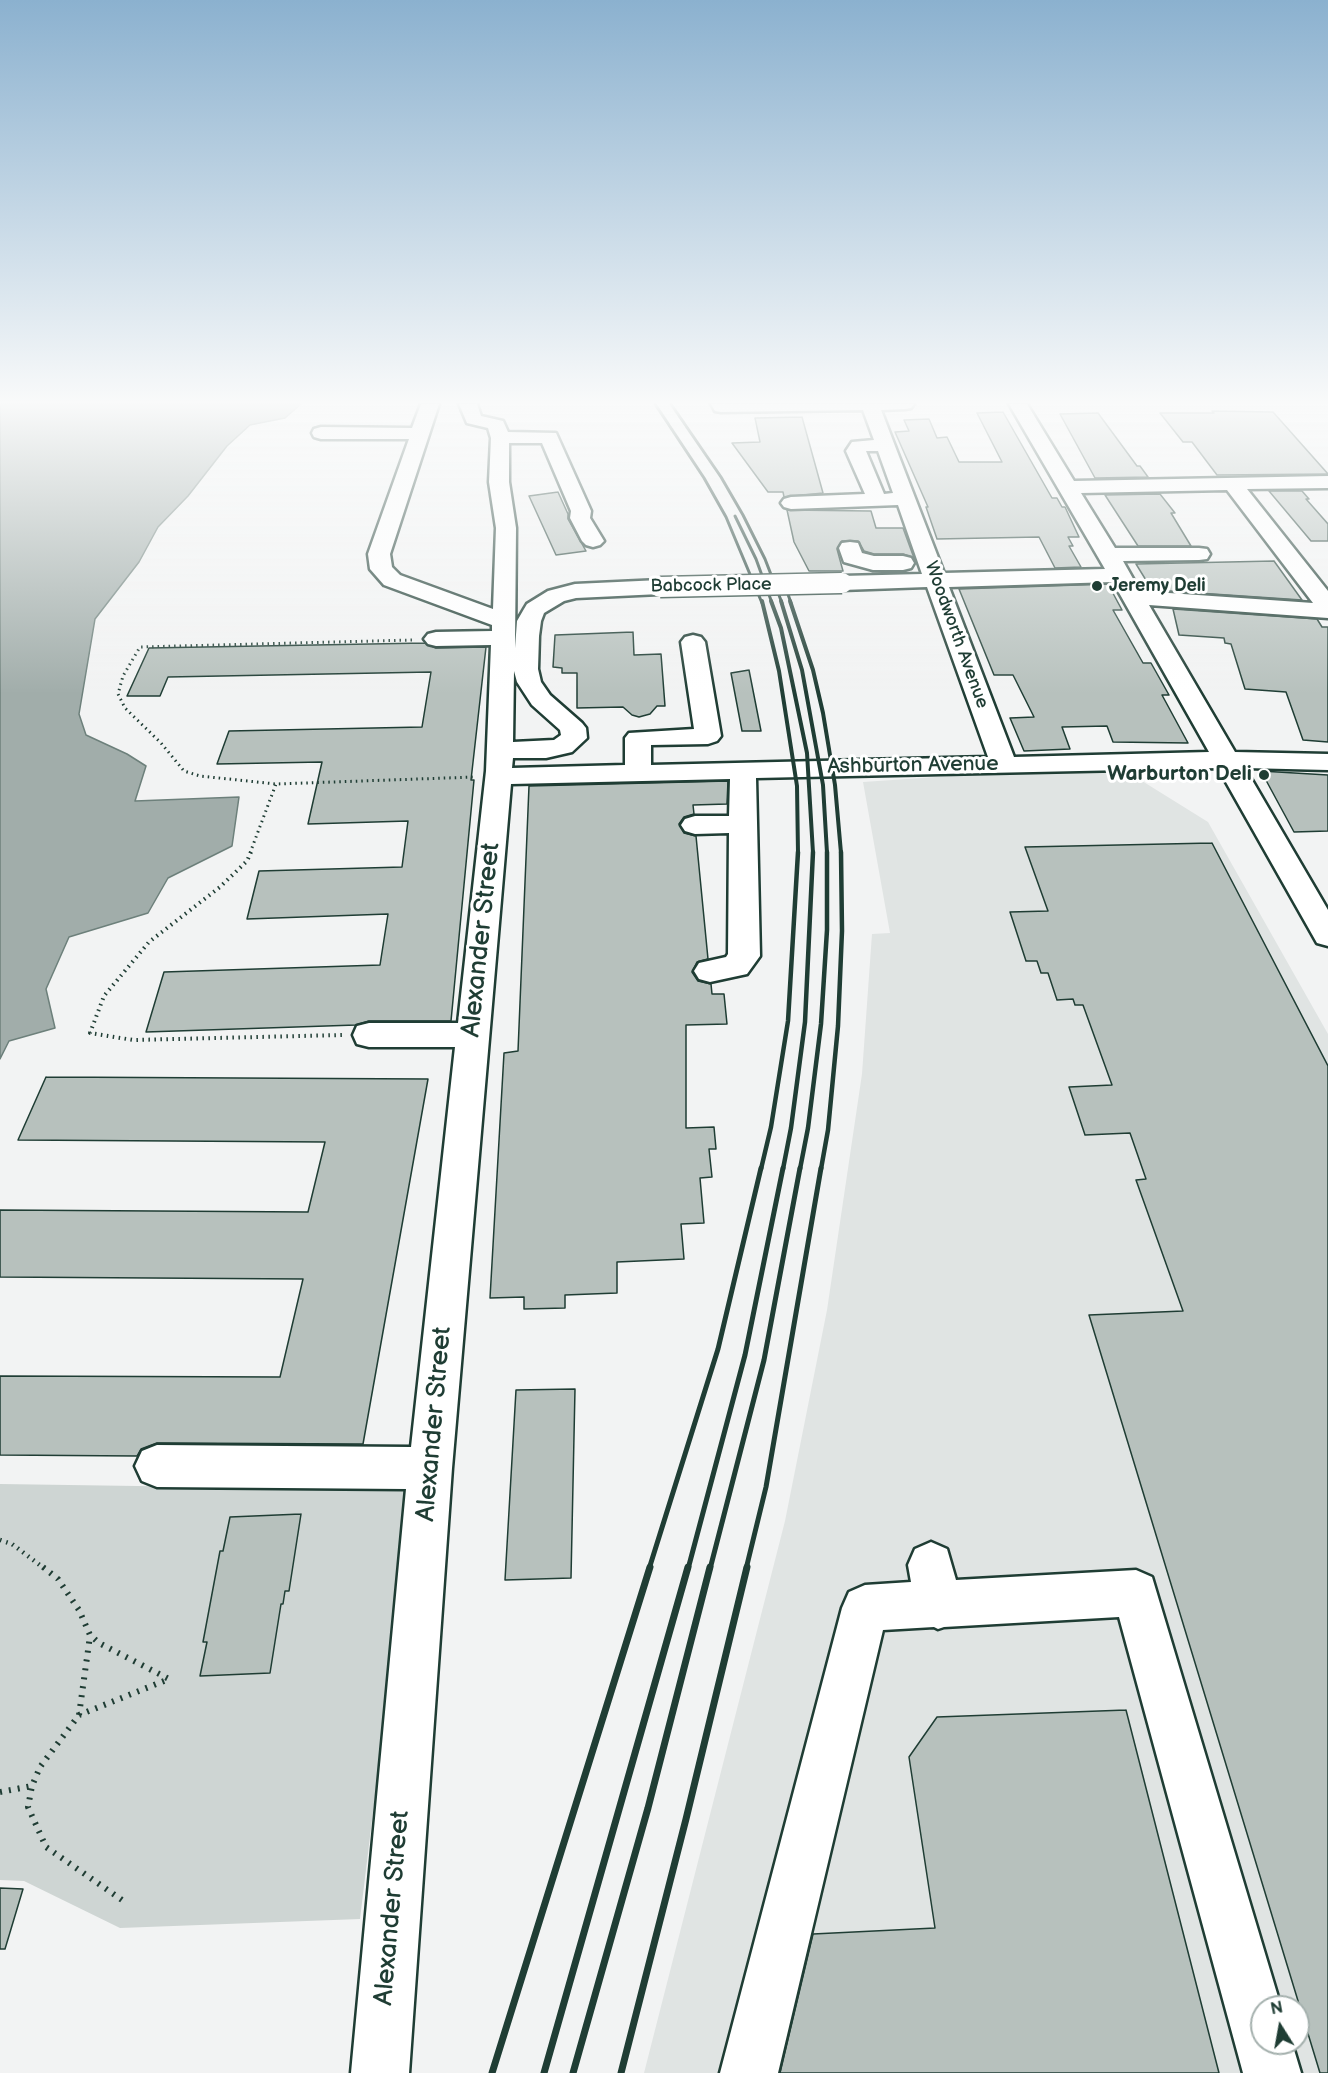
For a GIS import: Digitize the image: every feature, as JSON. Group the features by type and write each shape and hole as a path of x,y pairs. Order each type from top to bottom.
{"street":[{"path":"398,501 379,554 381,569 392,580 504,629"},
{"path":"502,501 506,528 504,629 514,670"},
{"path":"577,501 581,511 580,518 592,541"},
{"path":"790,503 856,501"},
{"name":"Woodworth Avenue","path":"905,501 1004,764"},
{"path":"1076,501 1328,936"},
{"path":"1133,597 1325,609 1323,600 1246,501"},
{"path":"850,548 852,557 873,563 933,571"},
{"name":"Babcock Place","path":"498,774 546,750 563,746 574,738 573,728 541,700 529,682 514,670 535,609 556,596 575,591 660,587 842,583 933,571 1113,565 1199,554"},
{"path":"436,639 504,629"},
{"path":"693,642 708,736 735,770 743,824 744,956 736,966 720,971 710,971"},
{"name":"Alexander Street","path":"380,2073 430,1468 498,774 514,670"},
{"path":"638,772 638,738 708,736"},
{"name":"Ashburton Avenue","path":"498,774 1227,760 1328,762"},
{"path":"695,825 743,824"},
{"path":"358,1035 473,1035"},
{"path":"157,1466 430,1468"},
{"path":"749,2073 865,1608 934,1585 1136,1593 1250,1996"},
{"path":"1267,2055 1272,2073"}],"path":[{"path":"436,639 140,647 123,676 118,694 125,708 161,743 184,771 200,776 276,784 477,777 474,798 498,774"},
{"path":"276,784 247,861 220,887 149,942 104,996 90,1033 132,1040 358,1035"},
{"path":"0,1540 12,1544 58,1579 79,1610 90,1635 99,1643 169,1679 79,1715"},
{"path":"90,1635 79,1715 40,1767 32,1786 28,1807 46,1846 122,1899"},
{"path":"0,1792 32,1786"}],"shaded area":[{"path":"0,501 183,501 158,527 139,562 95,619 79,714 86,735 127,754 146,766 135,801 239,797 232,846 168,878 148,913 69,937 46,989 55,1028 9,1041 0,1059"},
{"path":"1126,771 1208,822 1328,1034 1328,2073 644,2073 785,1521 827,1310 862,1074 872,934 890,933 863,782 966,775"},
{"path":"0,1484 412,1490 360,1919 120,1928 24,1881 0,1880"}],"building":[{"path":"531,501 562,501 568,519 586,551 556,555"},
{"path":"925,501 1059,501 1062,507 1065,507 1079,537 1068,537 1073,546 1069,546 1081,567 1055,568 1039,537 937,539 926,507 928,507"},
{"path":"1109,501 1165,501 1175,513 1171,513 1191,546 1138,546"},
{"path":"1277,501 1308,501 1328,524 1328,541 1311,541"},
{"path":"787,510 871,511 876,528 903,528 914,558 903,554 874,554 864,551 858,541 842,541 837,549 843,571 809,571 794,542"},
{"path":"1274,561 1302,600 1168,591 1166,584 1149,585 1136,564"},
{"path":"1108,584 1122,610 1113,610 1143,663 1151,663 1169,695 1162,695 1188,743 1113,742 1107,726 1062,727 1070,749 1024,751 1010,718 1034,717 1013,675 994,675 959,589"},
{"path":"1173,609 1317,619 1322,627 1328,627 1328,742 1303,740 1286,692 1245,689 1231,644 1225,643 1224,638 1179,635"},
{"path":"633,632 634,655 661,654 665,706 657,706 650,714 639,717 632,715 623,707 577,708 577,673 562,673 562,668 553,667 555,635"},
{"path":"425,643 436,648 486,647 471,780 474,780 451,1021 369,1021 356,1025 146,1032 164,972 380,965 388,914 247,919 259,871 402,867 408,821 308,824 322,762 217,764 229,731 422,727 431,672 168,677 160,696 127,696 149,648"},
{"path":"749,670 761,731 742,731 731,673"},
{"path":"1261,771 1328,775 1328,831 1294,832"},
{"path":"728,781 727,804 693,805 694,814 684,817 679,824 684,833 696,836 708,959 697,962 692,972 698,981 711,984 712,994 724,994 727,1024 686,1025 686,1128 714,1127 716,1149 709,1149 712,1177 700,1178 704,1223 681,1224 684,1259 617,1262 617,1293 565,1295 565,1308 524,1309 524,1297 490,1298 504,1053 518,1051 529,786"},
{"path":"1212,843 1328,1066 1328,2073 1320,2073 1310,2040 1310,1995 1296,1995 1089,1315 1183,1311 1136,1180 1146,1179 1130,1133 1085,1135 1069,1087 1112,1085 1083,1005 1075,1005 1073,999 1057,1000 1048,973 1041,973 1037,961 1026,961 1010,912 1048,911 1025,847"},
{"path":"46,1077 428,1079 363,1444 157,1443 141,1449 137,1456 0,1455 0,1376 280,1377 303,1279 0,1277 0,1210 308,1212 325,1142 18,1140"},
{"path":"575,1389 571,1578 505,1580 516,1390"},
{"path":"301,1514 289,1591 285,1591 283,1604 281,1604 270,1673 200,1676 207,1642 203,1642 220,1551 223,1551 230,1517"},
{"path":"1126,1710 1219,2073 780,2073 813,1934 935,1928 909,1757 937,1717"},
{"path":"0,1888 23,1889 5,1949 0,1949"}],"railway":[{"path":"717,501 726,517 762,603"},
{"path":"735,501 765,559 782,603"},
{"path":"735,516 756,559 772,603"},
{"path":"782,577 791,603"},
{"path":"762,601 779,671 797,786 798,852"},
{"path":"771,601 781,628 807,753 813,853"},
{"path":"781,601 802,670 823,785 827,853"},
{"path":"790,601 813,670 823,713 835,785 841,853"},
{"path":"761,1169 771,1127 788,1021 798,852"},
{"path":"821,1169 828,1130 838,1026 842,931 841,852"},
{"path":"783,1169 791,1128 805,1022 813,853"},
{"path":"800,1169 808,1128 821,1024 827,930 827,853"},
{"path":"649,1569 718,1349 761,1168"},
{"path":"688,1569 745,1355 783,1168"},
{"path":"710,1569 764,1360 800,1168"},
{"path":"746,1569 766,1487 821,1168"},
{"path":"492,2073 650,1567"},
{"path":"544,2073 688,1567"},
{"path":"573,2073 648,1808 710,1567"},
{"path":"621,2073 747,1567"}],"place":[{"name":"Jeremy Deli","path":"1097,586"},
{"name":"Warburton Deli","path":"1264,775"}]}
